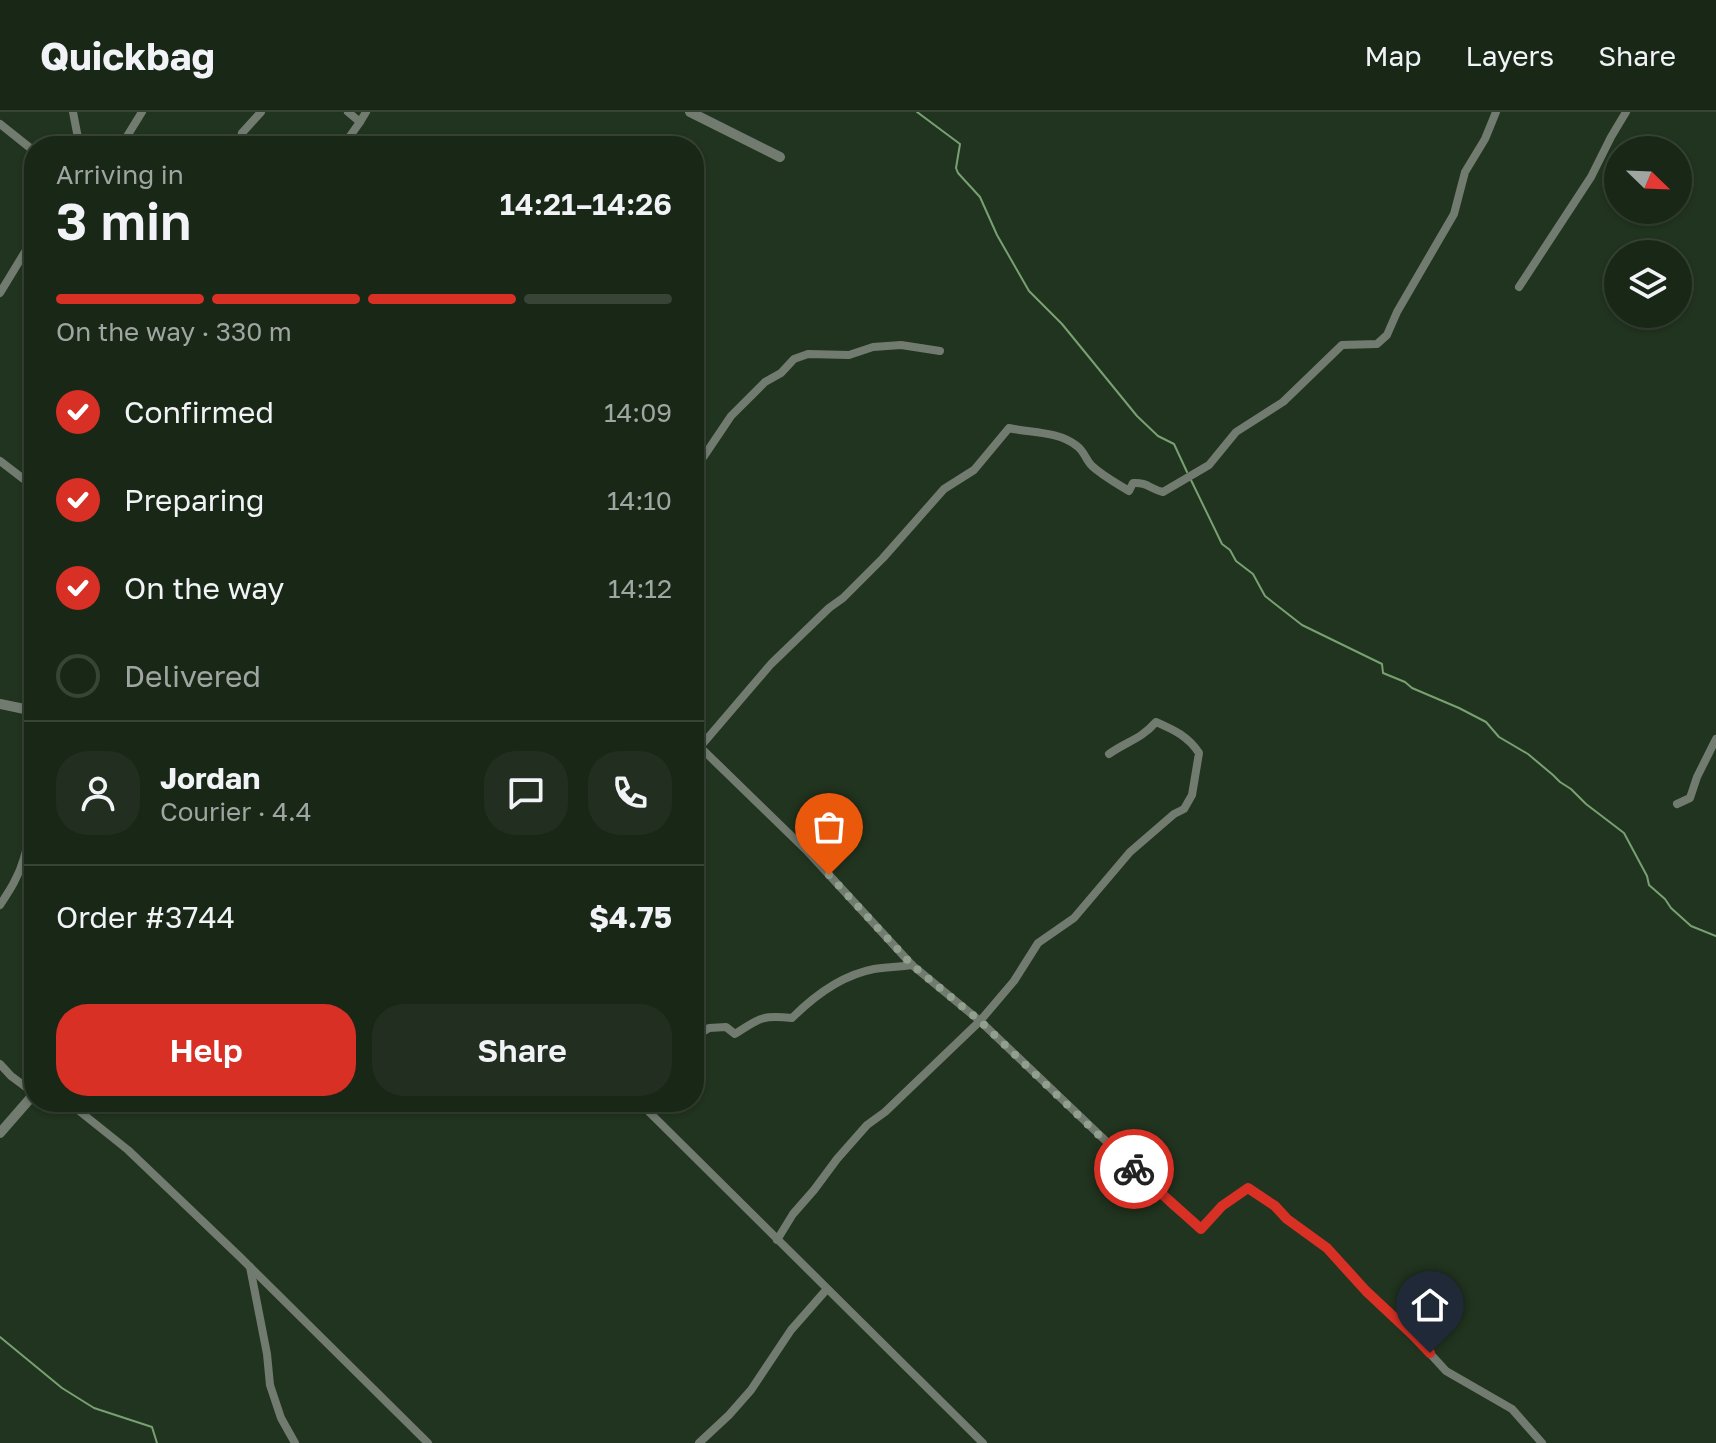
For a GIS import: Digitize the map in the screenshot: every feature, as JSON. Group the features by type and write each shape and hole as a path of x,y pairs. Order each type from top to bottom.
{"street":[{"path":"73,112 78,136"},
{"path":"127,136 142,112"},
{"path":"241,136 261,112"},
{"path":"348,112 360,122"},
{"path":"350,136 366,112"},
{"path":"690,112 780,157"},
{"path":"704,738 771,664 883,558 944,489 974,470 1009,428 1055,435 1067,440 1080,447 1089,463 1104,476 1129,491 1133,483 1143,482 1153,490 1163,492 1209,465 1236,432 1283,402 1342,345 1377,344 1387,335 1454,214 1465,172 1485,139 1496,112"},
{"path":"1519,287 1591,177 1626,112"},
{"path":"0,124 24,143"},
{"path":"0,293 24,253"},
{"path":"704,456 731,416 765,382 781,373 794,359 808,354 849,355 873,347 901,345 940,351"},
{"path":"0,461 24,479"},
{"path":"0,704 24,709"},
{"path":"777,1240 793,1214 857,1136 980,1021 1014,981 1038,943 1074,918 1130,852 1184,809 1192,795 1199,753 1181,733 1156,722 1137,740 1109,754"},
{"path":"1677,804 1690,798 1716,739"},
{"path":"704,753 808,852 912,965 980,1021 1201,1229 1222,1206 1248,1188 1327,1248 1446,1371 1512,1409 1541,1443"},
{"path":"0,905 16,880 24,859"},
{"path":"704,1031 726,1027 735,1034 763,1017 792,1018 820,993 846,979 872,969 912,965"},
{"path":"0,1064 24,1086"},
{"path":"0,1133 24,1105"},
{"path":"80,1112 128,1150 250,1266 428,1443"},
{"path":"649,1112 979,1442"},
{"path":"250,1266 270,1385 281,1418 295,1443"},
{"path":"699,1443 751,1390 791,1330 827,1289"}],"waterway":[{"path":"917,112 960,144 958,173 980,197 997,235 1029,291 1062,324 1137,416 1158,436 1174,444 1187,472"},
{"path":"1190,478 1222,544 1236,561 1253,574 1265,596 1302,625 1382,664 1383,673 1486,722 1499,737 1528,754 1624,833 1649,885 1691,926 1716,936"},
{"path":"0,1337 62,1388 94,1408 152,1427 157,1443"}],"way so far":[{"path":"829,875 912,965 980,1021 1134,1169"}],"route":[{"path":"1134,1169 1201,1229 1222,1206 1248,1188 1327,1248 1430,1353"}]}
